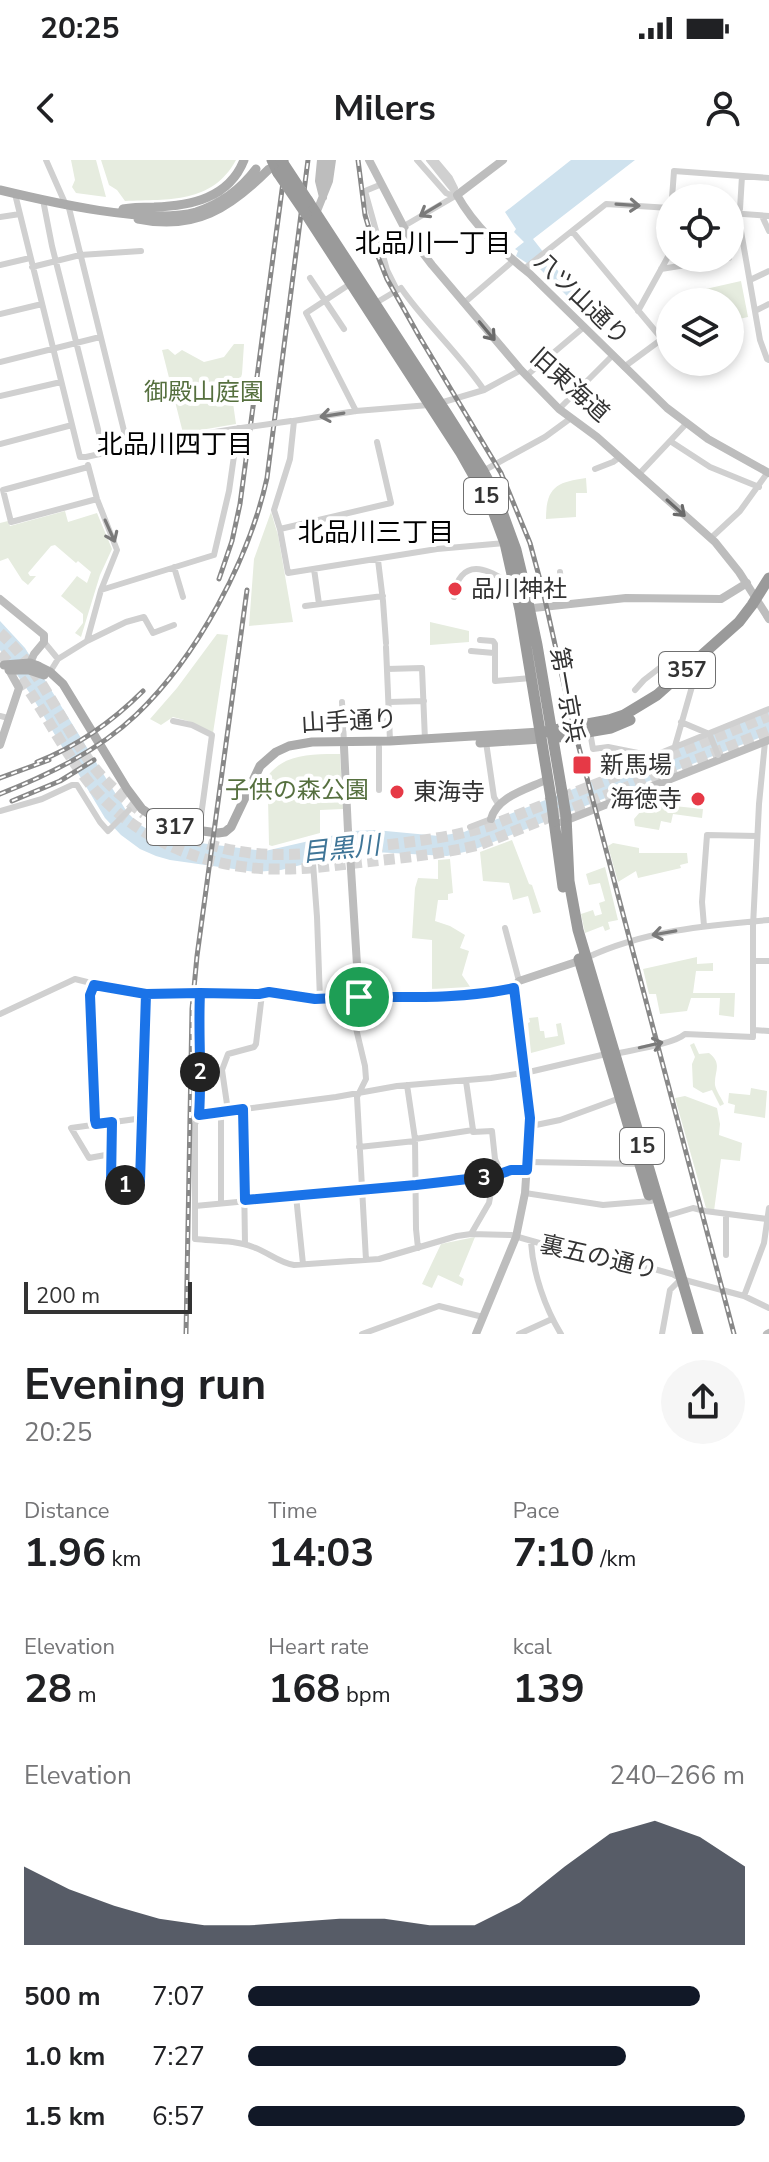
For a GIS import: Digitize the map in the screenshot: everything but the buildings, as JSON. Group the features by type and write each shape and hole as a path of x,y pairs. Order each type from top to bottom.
{"highway":[{"name":"第一京浜","path":"272,160 278,173 310,209 313,226 350,284 483,471 508,524 516,550 531,678 546,735 548,779 557,795"},
{"name":"第一京浜","path":"281,160 435,404 483,490 505,543 524,609 583,960 663,1217 690,1334"},
{"name":"山手通り","path":"759,602 769,578"},
{"name":"山手通り","path":"546,735 624,715 657,695 731,639 769,592"},
{"name":"山手通り","path":"546,735 611,728 662,701 684,677"},
{"name":"第一京浜","path":"611,1054 639,1164 676,1279 698,1334"}],"main road":[{"path":"116,212 126,208 176,206 203,200 230,183 243,162 254,162 262,169 259,172"},
{"path":"0,190 116,212 173,215 195,212 215,204 233,194 259,172 270,168 278,173"},
{"path":"3,667 40,669"},
{"path":"3,667 40,669"},
{"name":"山手通り","path":"40,669 61,692 131,808 169,831 211,839 232,834 238,827 260,775 273,761 297,750 390,741 546,735"},
{"name":"317","path":"40,669 63,684 142,809 170,826 199,831"},
{"name":"山手通り","path":"199,831 218,833 228,830 255,772 264,761 276,752 303,743 379,747 486,742 546,735"}],"street":[{"path":"46,160 66,204 128,447"},
{"path":"310,209 323,198 326,160"},
{"name":"旧東海道","path":"369,160 404,226 432,265 524,373 559,409 620,457 711,538 747,583 769,619"},
{"path":"417,160 448,194 457,195"},
{"name":"八ツ山通り","path":"429,160 457,195"},
{"name":"八ツ山通り","path":"435,160 453,182 463,207 513,261 526,267 650,393 708,439 769,473"},
{"path":"404,226 457,195 503,160"},
{"path":"673,184 674,171 769,178"},
{"path":"742,176 742,184"},
{"path":"382,184 365,191 387,270 399,289 484,390"},
{"path":"15,194 80,457 239,428 356,411 435,404 484,390 524,373 584,327"},
{"path":"43,199 104,453"},
{"path":"526,267 606,204 656,207"},
{"path":"0,217 20,214"},
{"path":"744,215 765,216 769,231"},
{"path":"572,231 662,339 624,367"},
{"path":"32,267 80,255 141,251"},
{"path":"744,251 760,340 769,360"},
{"path":"0,265 30,258"},
{"path":"464,303 513,261"},
{"path":"750,280 769,271"},
{"path":"638,311 659,272"},
{"path":"310,278 344,329"},
{"path":"350,284 306,313 356,411"},
{"path":"374,304 399,289"},
{"path":"0,314 42,304"},
{"path":"755,311 769,304"},
{"path":"0,362 100,337"},
{"path":"559,409 612,356"},
{"path":"0,396 61,382"},
{"path":"483,471 545,437 571,418"},
{"path":"292,421 290,459 274,510 288,573 437,549 505,543"},
{"path":"639,474 686,424"},
{"path":"0,444 72,425"},
{"path":"101,590 214,555 239,428"},
{"path":"670,441 710,467 759,487"},
{"path":"280,529 391,503 377,442"},
{"path":"86,457 97,499 117,550 101,590 87,641"},
{"path":"595,469 620,457"},
{"path":"88,467 3,490 11,522 97,499"},
{"path":"711,538 740,511 769,473"},
{"path":"378,560 383,596 390,741"},
{"path":"174,567 183,597"},
{"path":"314,569 319,604"},
{"path":"454,597 458,579 473,569 508,581 513,578"},
{"path":"560,572 563,604"},
{"path":"524,609 626,598 721,599 747,583"},
{"path":"305,606 383,596"},
{"path":"0,599 45,637 34,654 40,669 126,622 144,617 153,633 172,626 164,616"},
{"path":"480,640 493,641 495,681 531,678"},
{"path":"44,642 58,659"},
{"path":"471,651 494,653"},
{"path":"635,690 671,659 684,677 693,683 675,746"},
{"path":"1,739 4,717 19,688 3,667"},
{"path":"387,669 422,668 425,740"},
{"path":"389,702 424,701"},
{"path":"342,702 354,998 366,1079 358,1094 366,1260"},
{"path":"590,732 593,749 608,747 653,756 769,709"},
{"path":"173,721 192,725 212,735 199,831"},
{"path":"362,722 389,721"},
{"path":"681,722 709,734 719,757"},
{"path":"199,1115 407,1085 466,1081 525,1072 670,1041 685,1034 753,1037 757,836 767,741 560,820"},
{"path":"486,742 494,797 498,804"},
{"path":"379,747 379,790"},
{"path":"470,827 491,819 498,804 548,779"},
{"path":"0,811 42,799 72,785 77,785 108,831 131,808"},
{"path":"759,804 769,805"},
{"path":"704,926 702,902 707,835 757,836"},
{"path":"313,863 320,1000"},
{"path":"0,1014 72,980 146,994 269,992 320,1000 494,992 642,937 704,926 769,920"},
{"path":"476,1334 516,1237 525,1193 531,1126 516,984 505,928"},
{"path":"754,961 769,961"},
{"path":"94,985 90,995 96,1124"},
{"path":"200,993 201,1092 195,1124 195,1239 245,1244 281,1262 303,1264 296,1196"},
{"path":"112,1122 111,1182 137,1185 142,1181 146,994"},
{"path":"221,1203 222,1070 228,1054 256,1044 262,994"},
{"path":"754,1030 769,1031"},
{"path":"466,1081 473,1130"},
{"path":"407,1085 415,1140 418,1248"},
{"path":"531,1126 560,1120 620,1098"},
{"path":"243,1109 245,1244"},
{"path":"111,1154 89,1158 71,1128 143,1118"},
{"path":"359,1147 473,1130 492,1131 497,1175 489,1203 471,1234"},
{"path":"195,1206 416,1185 497,1175 528,1166 639,1164"},
{"path":"525,1193 603,1205 651,1201"},
{"path":"663,1217 693,1208 767,1219"},
{"path":"744,1296 764,1243 769,1208"},
{"path":"726,1214 726,1255"},
{"name":"裏五の通り","path":"303,1264 379,1259 471,1234 511,1235 636,1264 676,1279 744,1296 769,1308"},
{"path":"531,1242 541,1288 561,1334"},
{"path":"662,1334 670,1290 676,1279"},
{"path":"362,1334 439,1306 483,1317"},
{"path":"519,1334 552,1319"}],"green space":[{"path":"71,160 96,160 106,197 76,193 72,187 75,180"},
{"path":"101,160 236,160 215,185 202,192 173,199 125,201 109,185"},
{"path":"741,281 742,288 710,288"},
{"path":"744,296 748,317 744,318"},
{"name":"御殿山庭園","path":"234,344 244,344 242,374 233,403 236,424 183,433 162,350 168,349 175,355 182,350 204,362 224,357"},
{"path":"586,478 587,493 576,493 576,517 546,519 548,500 555,488"},
{"path":"65,511 68,522 97,513 112,549 100,575 81,637 75,633 83,623 83,614 61,596 77,576 87,583 91,572 55,545 28,573 36,576 28,585 8,558 0,561 0,523 8,521 10,526"},
{"path":"271,512 293,622 249,626 254,559"},
{"path":"430,622 469,631 469,642 430,645"},
{"path":"217,634 228,635 213,733 173,717 161,725 150,719 177,688"},
{"name":"子供の森公園","path":"340,754 343,809 320,810 320,833 269,845 268,797 264,782 271,772 297,757"},
{"path":"652,798 674,806 703,809 702,818 673,814 671,823 661,821 659,830 635,826 634,819"},
{"path":"512,840 541,912 533,914 528,896 513,900 509,883 483,881 480,852"},
{"path":"613,843 639,848 639,853 687,853 688,863 680,865 681,868 638,878 636,871 618,882 608,846"},
{"path":"450,859 453,893 448,894 448,900 438,900 435,921 465,935 460,948 469,951 462,975 473,991 432,994 432,940 412,938 415,888 418,878 438,879 438,860"},
{"path":"605,867 618,920 608,922 610,929 605,931 603,926 585,933 581,914 593,910 595,916 602,914 599,903 605,901 600,883 589,885 586,874"},
{"path":"697,957 697,964 713,963 713,971 696,971 693,993 735,993 734,1017 719,1015 720,998 691,998 687,1011 660,1014 656,994 649,994 643,969"},
{"path":"538,1017 540,1031 544,1031 545,1038 558,1036 556,1024 561,1023 565,1044 531,1053 528,1023 529,1018"},
{"path":"694,1043 699,1054 709,1053 716,1061 715,1085 724,1104 720,1106 712,1090 703,1093 693,1087 692,1064 695,1057 690,1045"},
{"path":"751,1088 767,1091 765,1118 734,1113 735,1105 728,1103 729,1093 750,1095"},
{"path":"685,1096 717,1108 719,1135 742,1143 740,1161 721,1159 714,1211 706,1208 675,1098"},
{"path":"475,1237 459,1276 464,1279 462,1286 438,1275 432,1288 422,1284 441,1244"}],"water":[{"path":"571,160 635,160 533,239 588,309 584,313 536,265 533,267 516,256 518,251 515,249 524,242 514,232 516,229 505,212"},
{"name":"目黒川","path":"0,621 25,648 127,812 155,834 176,840 265,851 353,831 439,836 464,832 769,712 769,734 473,850 447,856 356,851 281,870 255,872 170,860 140,849 105,818 31,695 0,650"}],"tunnel":[{"path":"0,633 28,663 94,767 144,814"},
{"path":"0,653 26,686 81,772 113,808 134,825 180,850 206,859 258,868 324,867 479,845 769,731"},
{"path":"162,825 217,847 268,854 320,853 450,836 492,825 769,716"}],"railway":[{"path":"219,579 240,504 286,160"},
{"path":"0,794 72,761 136,715 180,665 218,606 234,574 248,541 267,478 308,160"},
{"path":"358,160 365,215 387,279 501,473 530,543 573,725 734,1334"},
{"path":"186,1334 192,1009 247,590"},
{"path":"37,762 94,732 143,691"},
{"path":"0,778 49,760"},
{"path":"12,801 60,781 94,760"}],"place":[{"name":"品川神社","path":"455,589"},
{"name":"新馬場","path":"582,765"},
{"name":"東海寺","path":"397,792"},
{"name":"海徳寺","path":"698,799"}],"district":[{"name":"北品川一丁目","path":"433,243"},
{"name":"北品川四丁目","path":"175,444"},
{"name":"北品川三丁目","path":"376,532"}],"route":[{"path":"359,997 315,999 269,992 259,994 200,993 146,994 140,1181 137,1185 111,1182 112,1122 96,1124 95,1120 90,995 94,985 131,993 200,993 199,1115 243,1109 245,1200 416,1185 527,1170 530,1118 514,988 453,996 359,997"}]}
